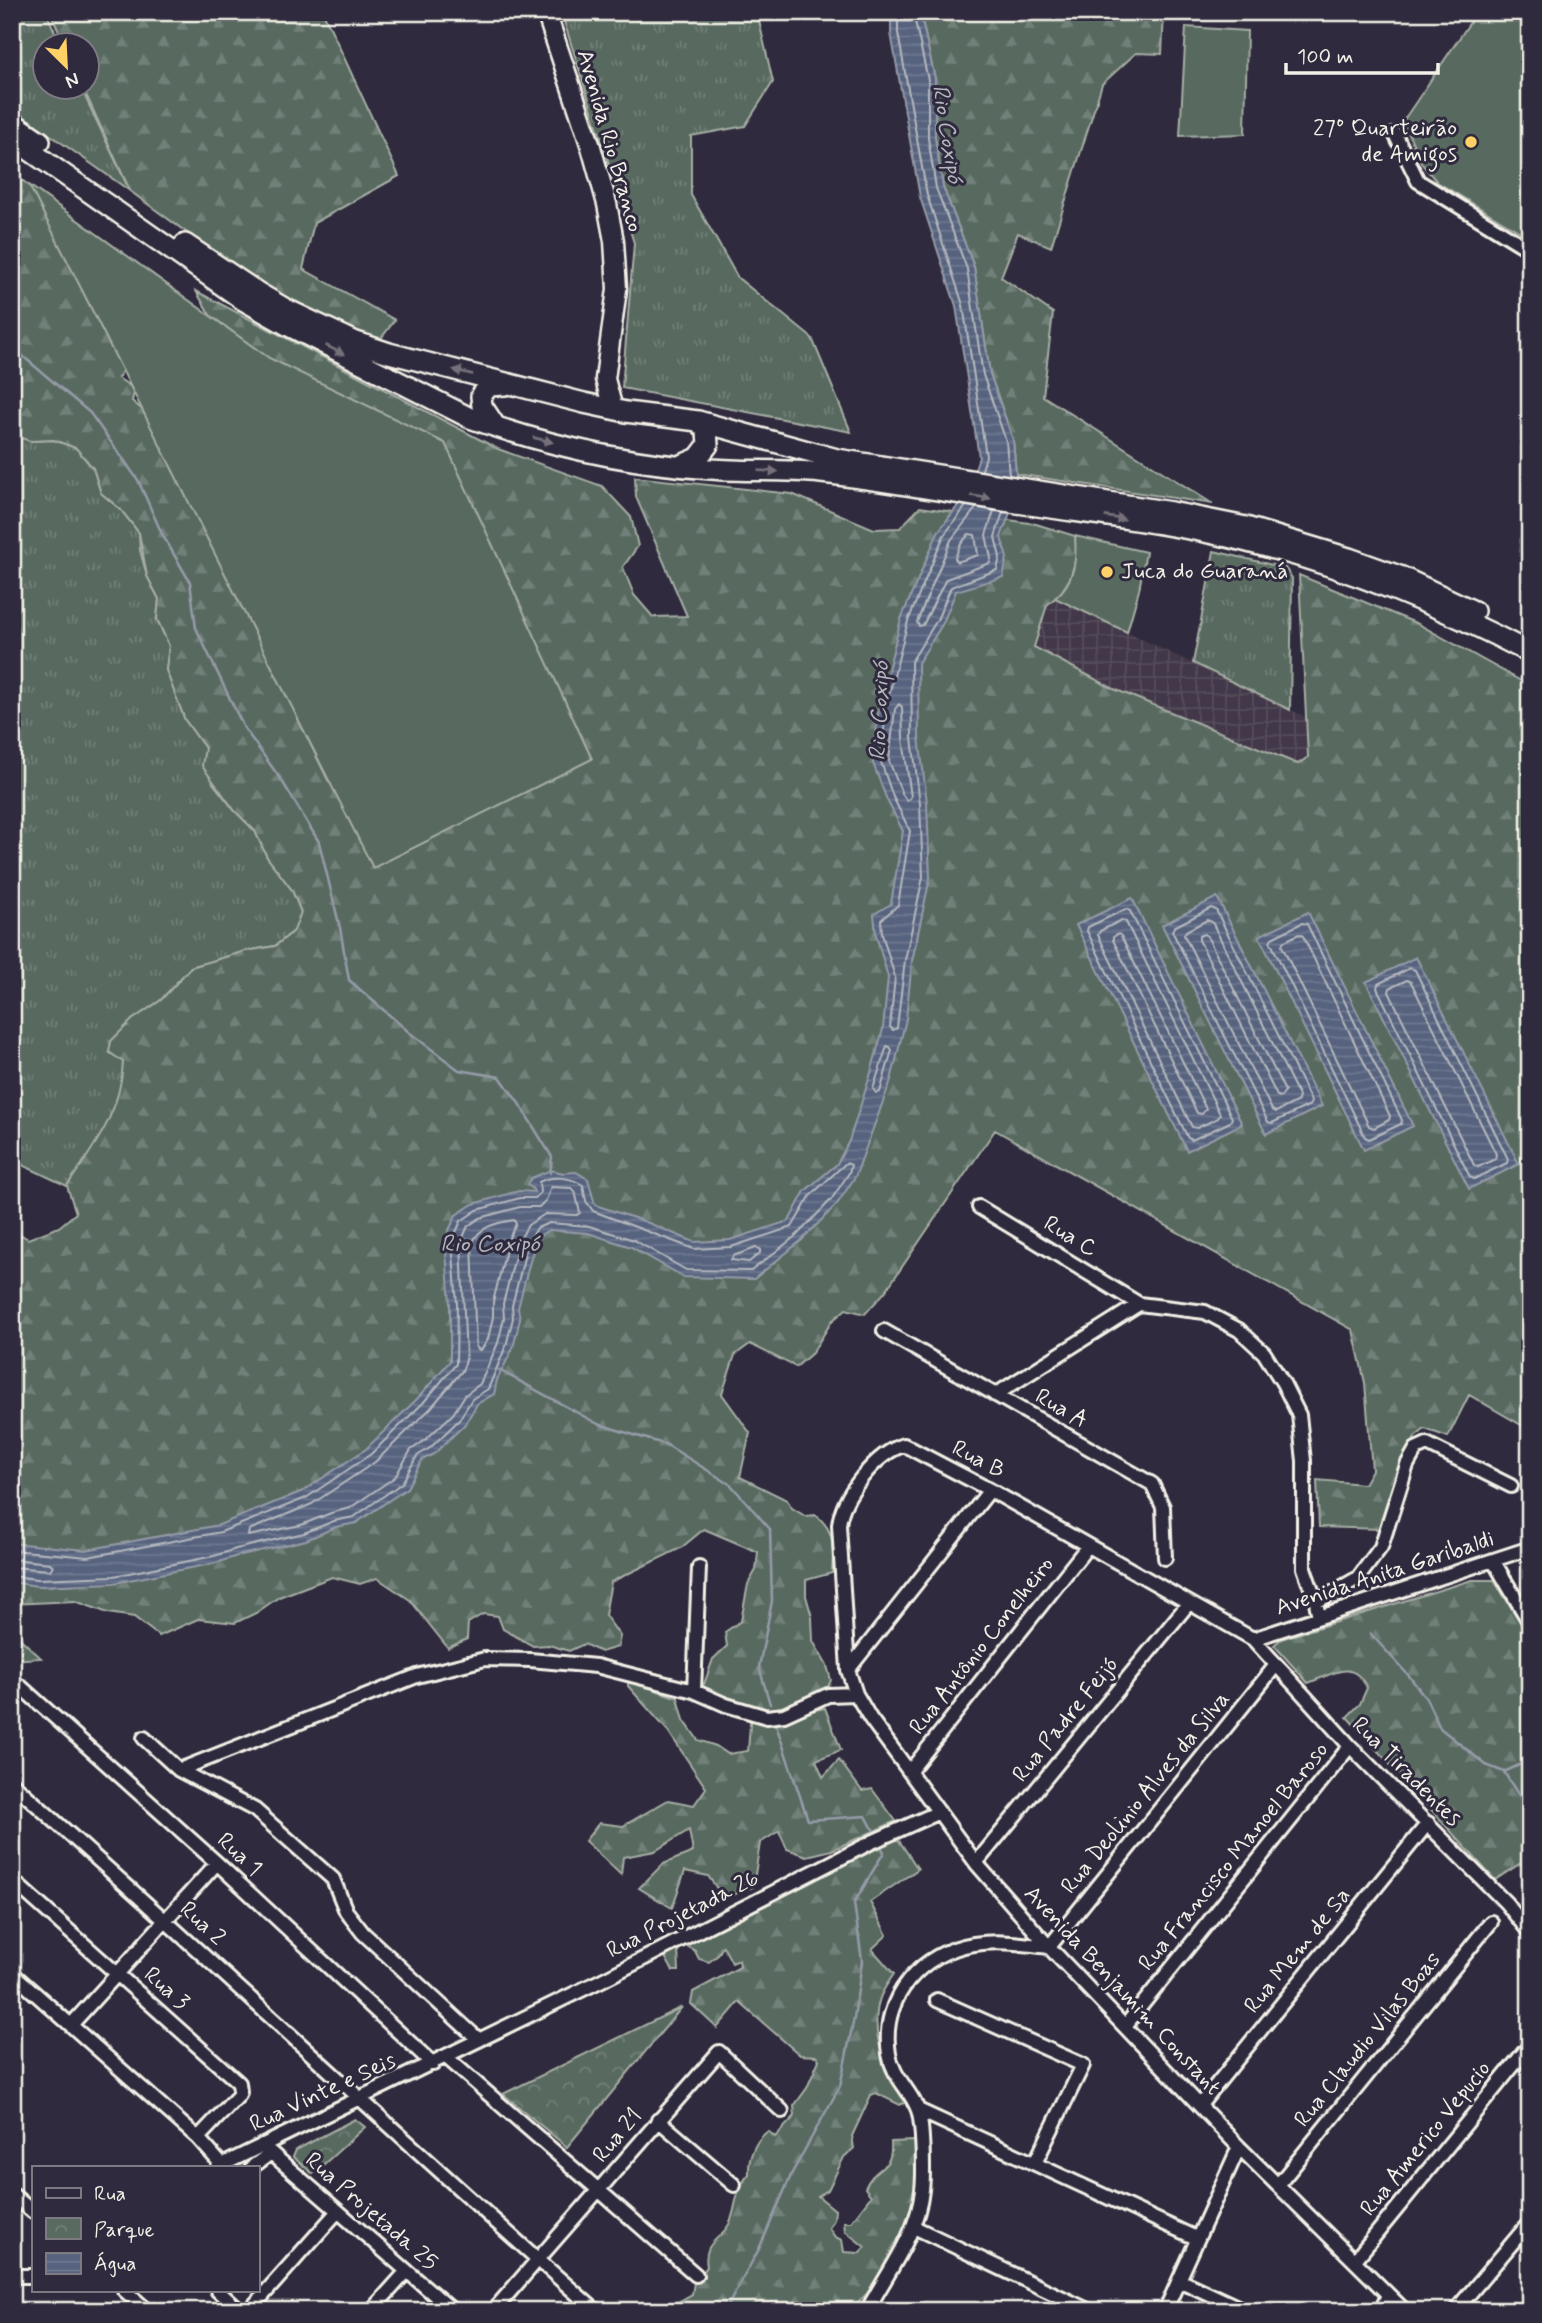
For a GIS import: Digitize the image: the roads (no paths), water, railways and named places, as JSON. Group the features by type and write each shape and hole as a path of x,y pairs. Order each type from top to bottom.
{"main road":[{"path":"12,122 192,249 284,308 373,348 584,403 698,421 914,480"},
{"path":"12,138 243,300 470,418 496,427 586,451 678,466 817,472 914,480 1045,499 1184,514 1296,541 1402,577 1450,598 1530,640"},
{"path":"496,427 482,406 481,396 489,386 513,385"},
{"path":"678,466 698,458 708,445 707,431 698,421"},
{"path":"1045,499 1294,555 1377,582 1438,607 1530,653"}],"street":[{"name":"Avenida Rio Branco","path":"546,12 591,147 607,204 614,242 617,289 605,379 613,409"},
{"path":"1395,134 1418,181 1530,250"},
{"name":"Avenida Rio Branco","path":"584,403 606,368"},
{"name":"Rua C","path":"979,1207 1139,1304"},
{"path":"995,1395 1139,1304 1205,1312 1239,1331 1264,1353 1299,1415 1304,1461 1304,1568 1319,1617"},
{"name":"Rua A","path":"884,1331 1152,1484 1163,1507 1165,1558"},
{"path":"1316,1602 1358,1578 1381,1547 1407,1465 1416,1449 1427,1444 1511,1486"},
{"name":"Rua B","path":"848,1670 839,1525 846,1501 878,1460 894,1448 904,1446 990,1490 1253,1639"},
{"path":"848,1670 990,1490"},
{"name":"Rua Antônio Conelheiro","path":"910,1771 1088,1546"},
{"name":"Avenida Anita Garibaldi","path":"1253,1639 1530,1548"},
{"path":"1493,1560 1530,1623"},
{"path":"694,1691 699,1567"},
{"name":"Rua Padre Feijó","path":"976,1863 1189,1603"},
{"name":"Rua Tiradentes","path":"1253,1639 1350,1746 1506,1903 1530,1933"},
{"path":"179,1769 417,1676 485,1659 530,1660 596,1667 694,1691 767,1717 783,1715 828,1695 856,1694"},
{"name":"Rua Deolinio Alves da Silva","path":"1049,1947 1276,1665"},
{"name":"Avenida Benjamim Constant","path":"848,1670 856,1694 870,1718 976,1863 1049,1947 1239,2147 1405,2311"},
{"name":"Rua 1","path":"12,1684 20,1686 217,1863 433,2064"},
{"path":"144,1738 179,1769 255,1810 333,1880 346,1912 363,1933 479,2040"},
{"name":"Rua Francisco Manoel Baroso","path":"1125,2026 1350,1746"},
{"name":"Rua 2","path":"12,1783 166,1919 359,2100 596,2311"},
{"name":"Rua Projetada 26","path":"446,2057 878,1839 939,1812"},
{"name":"Rua Mem de Sa","path":"1200,2105 1428,1824"},
{"path":"71,2025 217,1863"},
{"name":"Rua 3","path":"12,1880 239,2083 238,2096 198,2138"},
{"name":"Rua Claudio Vilas Boas","path":"1278,2185 1491,1922"},
{"path":"868,2309 914,2227 922,2192 918,2110 894,2073 888,2053 888,2032 894,2004 905,1982 926,1964 949,1950 973,1944 995,1941 1049,1947"},
{"path":"12,1973 198,2138 220,2166"},
{"path":"937,2000 1083,2065 1035,2163"},
{"name":"Rua Americo Vepucio","path":"1355,2260 1530,2045"},
{"name":"Rua 21","path":"493,2311 719,2052 782,2111"},
{"path":"446,2057 696,2275"},
{"name":"Rua Vinte e Seis","path":"220,2166 266,2149 446,2057"},
{"path":"918,2110 1196,2238"},
{"path":"658,2120 734,2185"},
{"path":"1165,2311 1239,2147"},
{"path":"253,2166 266,2149"},
{"name":"Rua Projetada 25","path":"266,2149 453,2311"},
{"path":"12,2194 32,2211"},
{"path":"249,2311 338,2211"},
{"path":"1455,2311 1530,2222"},
{"path":"914,2227 1090,2311"},
{"path":"371,2311 407,2271"},
{"path":"12,2276 32,2276"},
{"path":"1179,2280 1246,2311"},
{"path":"126,2292 148,2311"},
{"path":"219,2292 240,2311"},
{"path":"1381,2311 1388,2295"}],"water":[{"name":"Rio Coxipó","path":"891,12 920,12 935,79 935,138 943,187 974,267 990,374 1013,440 1016,474 1013,505 1001,537 1007,558 1003,577 956,591 943,623 918,663 919,737 927,803 930,878 912,961 906,1019 891,1080 855,1177 837,1204 802,1240 754,1279 684,1277 631,1247 588,1233 549,1230 542,1234 535,1244 518,1308 520,1319 513,1348 497,1380 494,1394 477,1404 465,1424 434,1454 422,1460 407,1488 356,1523 336,1527 306,1540 216,1563 114,1583 37,1586 12,1582 12,1543 86,1550 219,1525 303,1491 366,1449 418,1398 450,1361 450,1304 445,1239 456,1215 473,1204 519,1191 534,1192 527,1185 531,1178 551,1170 576,1172 588,1179 595,1205 694,1242 730,1240 789,1221 805,1191 837,1164 849,1141 883,1029 888,977 876,935 874,914 891,904 903,831 887,800 873,763 879,706 901,619 938,532 966,495 979,457 956,306 920,197 891,33"},
{"path":"1217,897 1322,1106 1266,1134 1162,925"},
{"path":"1132,898 1242,1124 1187,1151 1076,925"},
{"path":"1308,912 1413,1126 1364,1150 1259,936"},
{"path":"1416,957 1519,1164 1469,1189 1366,982"}],"waterway":[{"path":"12,347 90,413 138,480 162,534 190,582 196,628 244,728 282,781 319,842 340,928 349,980 410,1033 459,1070 500,1077 552,1157 550,1173"},
{"path":"499,1370 598,1424 667,1445 731,1485 770,1529 772,1601 759,1667 770,1704"},
{"path":"1370,1633 1426,1698 1440,1728 1486,1765 1504,1772 1523,1802 1530,1808"},
{"path":"775,1722 808,1820 866,1816 877,1837"},
{"path":"1504,1772 1530,1760"},
{"path":"725,2311 759,2249 792,2173 840,2086 862,1961 854,1903 884,1852 879,1843"}],"place":[{"name":"27º Quarteirão de Amigos","path":"1471,142"},
{"name":"Juca do Guaraná","path":"1107,572"}]}
